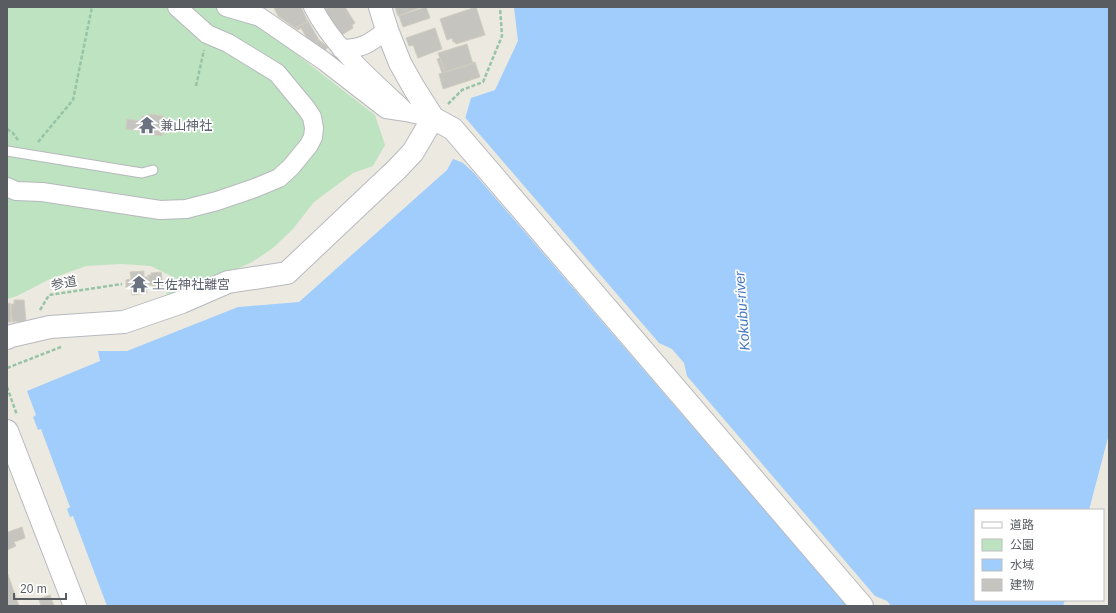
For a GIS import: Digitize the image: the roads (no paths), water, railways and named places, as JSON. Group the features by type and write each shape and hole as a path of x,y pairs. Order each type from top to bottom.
{"street":[{"path":"7,187 16,191 42,192 160,210 186,209 255,188 279,178 291,168 314,137 312,117 306,108 277,73 228,43 207,34 177,7"},
{"path":"226,7 260,17 324,61 386,109 406,112 440,111"},
{"path":"313,7 328,34 348,56 406,112"},
{"path":"380,7 400,63 453,129 862,606"},
{"path":"341,48 359,48 387,30"},
{"path":"7,338 50,327 124,322 182,302 228,282 287,273 397,169 412,152 440,111"},
{"path":"7,431 75,606"}],"lane":[{"path":"7,151 142,173 153,170"}],"water":[{"name":"Kokubu-river","path":"514,7 1109,7 1109,434 1089,509 974,509 974,601 1065,601 1063,606 107,606 73,516 70,517 67,509 70,507 41,429 38,430 33,417 36,415 27,391 100,361 98,351 127,351 238,307 299,302 447,170 454,157 471,98 495,90 518,41"}],"place":[{"name":"兼山神社","path":"147,125"},
{"name":"土佐神社離宮","path":"139,284"}]}
